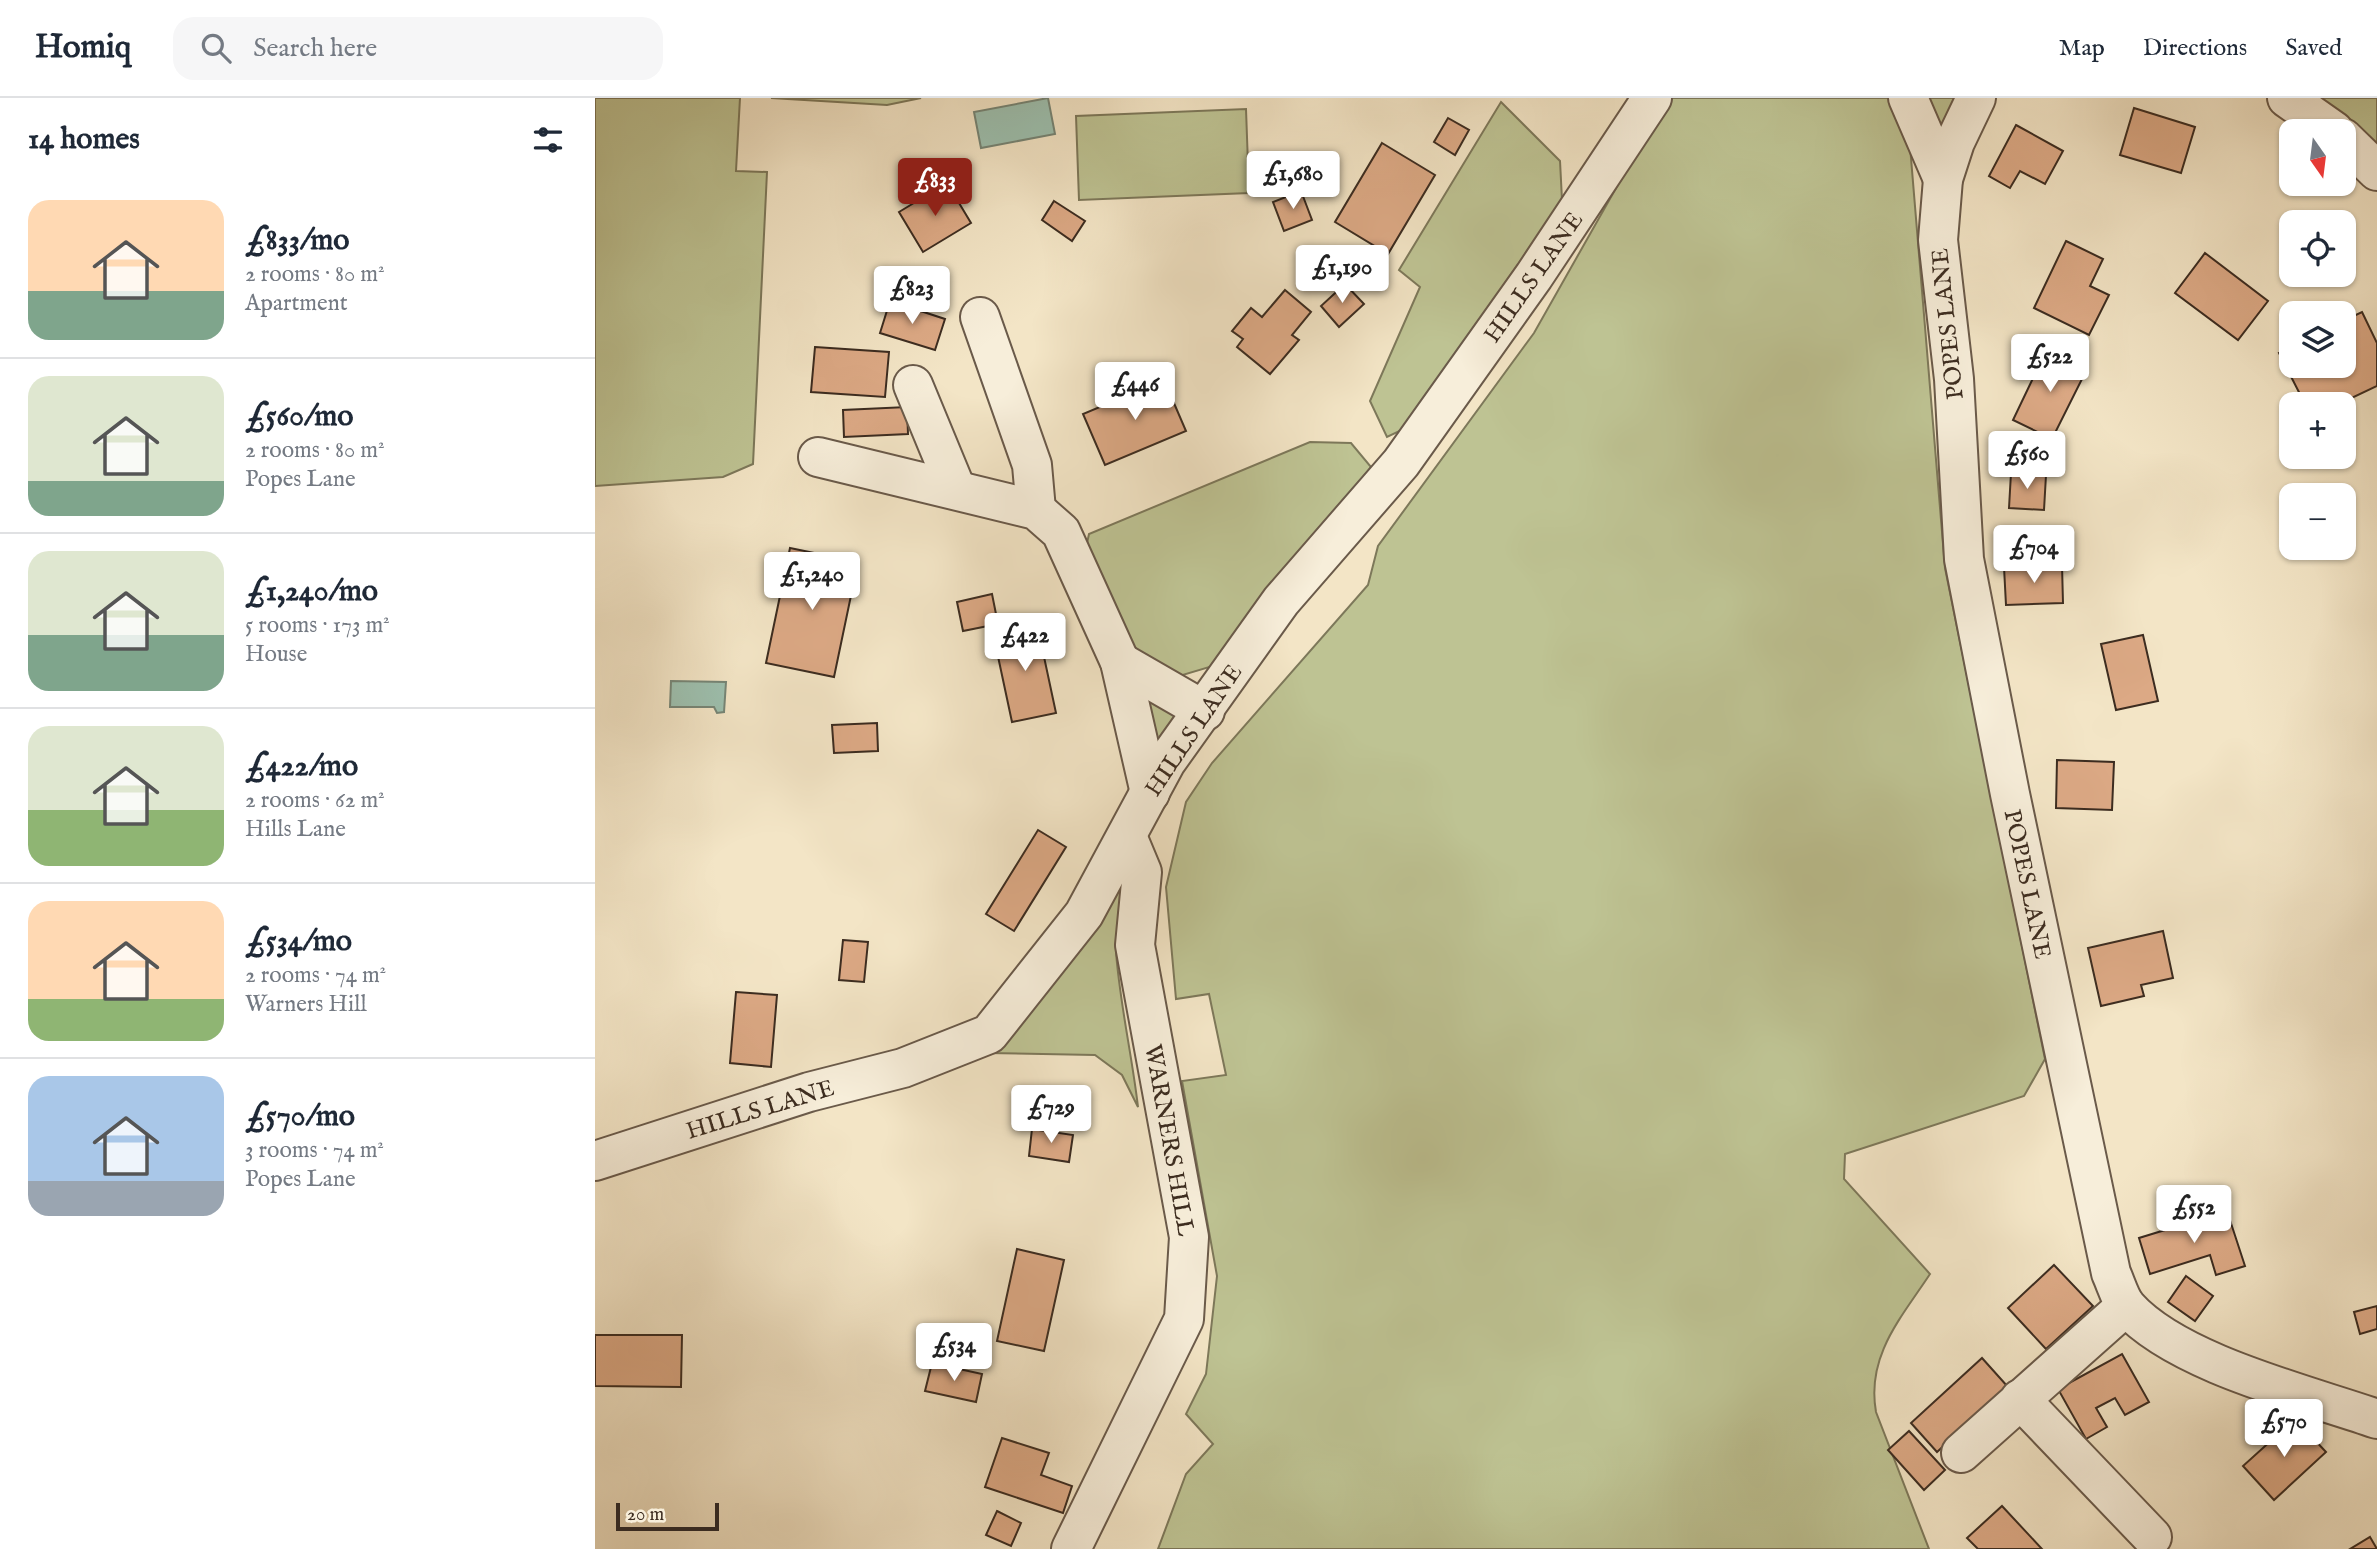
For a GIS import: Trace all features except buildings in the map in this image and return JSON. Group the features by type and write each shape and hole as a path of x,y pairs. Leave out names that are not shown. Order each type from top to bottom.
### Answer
{"street":[{"name":"HILLS LANE","path":"595,1161 809,1093 902,1068 989,1034 1084,914 1166,762 1281,601 1401,463 1542,265 1652,98"},
{"name":"POPES LANE","path":"1908,98 1943,179"},
{"name":"POPES LANE","path":"1976,98 1955,142 1943,179 1938,240 1954,379 1964,559 2111,1273 2126,1306 2157,1333 2207,1360 2377,1419"},
{"path":"2287,98 2318,119"},
{"path":"2356,151 2377,171"},
{"path":"980,317 1032,465 1036,510"},
{"path":"913,385 955,489"},
{"path":"818,457 1036,510 1061,531 1119,662 1150,793"},
{"path":"1119,662 1205,711"},
{"name":"WARNERS HILL","path":"1071,1549 1184,1319 1189,1237 1135,945 1142,872 1127,836"},
{"path":"1961,1453 2126,1306"},
{"path":"2020,1399 2151,1537"}],"shaded area":[{"path":"595,98 740,98 736,171 767,172 753,464 723,477 595,486"},
{"path":"771,98 921,98 887,105"},
{"path":"1048,98 1055,134 981,148 974,112"},
{"path":"1667,98 1890,98 1910,146 1945,568 2045,1059 2024,1096 1845,1154 1844,1179 1930,1274 1888,1338 1876,1373 1874,1392 1876,1412 1929,1549 1158,1549 1186,1474 1213,1444 1186,1414 1206,1374 1217,1276 1182,1081 1226,1075 1209,994 1176,999 1166,887 1186,802 1212,763 1368,585 1378,546 1534,333"},
{"path":"1926,98 1960,98 1939,136"},
{"path":"2304,98 2377,98 2377,159 2356,141 2356,119 2329,119"},
{"path":"1501,102 1560,161 1562,200 1406,428 1387,437 1370,401 1420,287 1399,270"},
{"path":"1246,109 1249,193 1079,200 1076,116"},
{"path":"1310,442 1351,443 1371,467 1213,666 1176,677 1132,652 1084,557 1089,534"},
{"path":"671,681 726,682 724,712 717,713 714,707 670,707"},
{"path":"1138,690 1185,707 1158,747"},
{"path":"1119,883 1121,900 1116,952 1138,1107 1122,1075 1095,1055 988,1053"}]}
